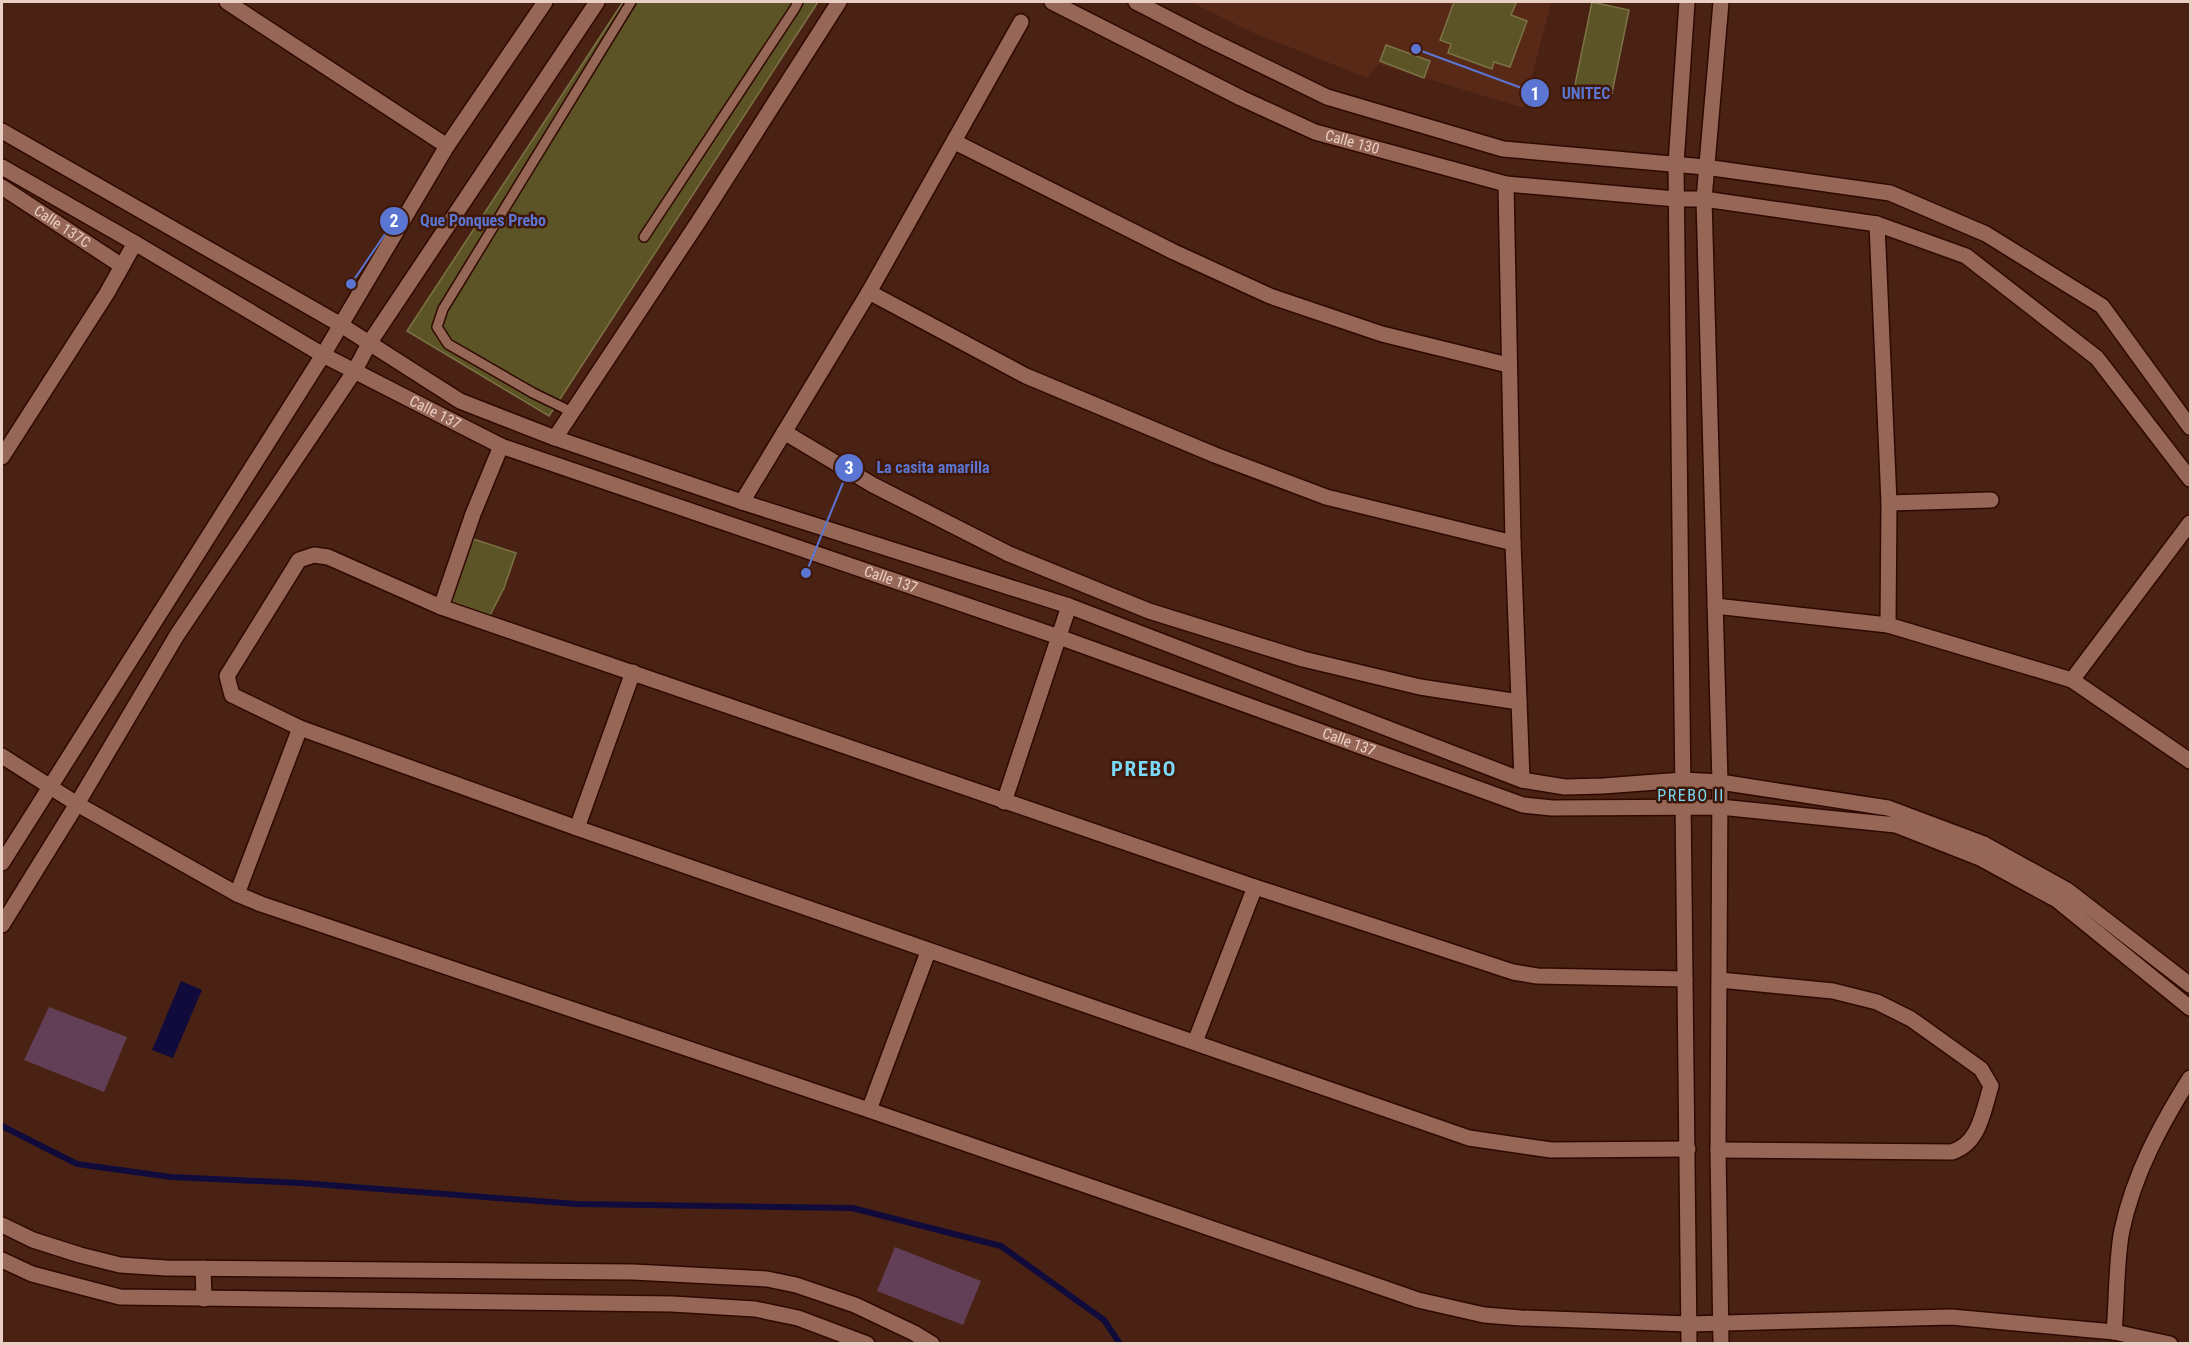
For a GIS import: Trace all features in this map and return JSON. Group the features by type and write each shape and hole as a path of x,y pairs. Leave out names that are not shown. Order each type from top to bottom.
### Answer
{"street":[{"path":"227,2 447,146"},
{"path":"2,863 323,355 447,146 545,2"},
{"path":"2,926 177,635 354,372 370,342 597,2"},
{"path":"555,438 699,221 839,2"},
{"name":"Calle 130","path":"1052,2 1241,98 1315,132 1506,184 1676,199 1704,199 1877,224 1966,256 2097,358 2190,479"},
{"path":"1136,2 1327,97 1503,149 1706,167 1890,193 1986,234 2102,306 2190,427"},
{"path":"1687,2 1676,164 1676,199 1689,1344"},
{"path":"1720,2 1704,199 1720,782 1721,1344"},
{"path":"742,502 869,292 1021,22"},
{"path":"2,131 370,342 460,401 555,438 742,502 1069,606 1522,780 1564,787 1683,780 1720,782 1888,808 1984,844 2067,891 2190,985"},
{"path":"955,142 1174,252 1270,296 1382,334 1508,365"},
{"name":"Calle 137","path":"2,167 323,355 501,446 1059,637 1523,805 1552,808 1720,807 1896,825 1980,858 2057,900 2190,1008"},
{"path":"1506,184 1508,365 1522,780"},
{"name":"Calle 137C","path":"2,187 122,266"},
{"path":"1877,224 1889,502 1888,625"},
{"path":"2,454 135,243"},
{"path":"869,292 1026,375 1215,455 1326,496 1513,543"},
{"path":"784,432 873,485 1009,554 1149,610 1304,659 1420,687 1519,702"},
{"path":"441,607 472,514 501,446"},
{"path":"1889,502 1991,500"},
{"path":"2072,680 2190,524"},
{"path":"1685,979 1537,976 1513,972 1255,887 441,607 328,558 314,555 299,560 227,676 232,695 300,728 577,828 1469,1138 1551,1150 1688,1149"},
{"path":"1004,801 1069,606"},
{"path":"1715,606 1888,625 2072,680 2190,761"},
{"path":"577,828 633,672"},
{"path":"237,894 300,728"},
{"path":"2,756 77,804 237,894 261,904 869,1110 1418,1300 1484,1315 1689,1324 1951,1317 2114,1332 2170,1344"},
{"path":"1195,1042 1255,887"},
{"path":"869,1110 928,951"},
{"path":"1719,1150 1952,1152 1963,1149 1971,1141 1981,1120 1990,1086 1981,1069 1911,1019 1877,1002 1833,991 1720,980"},
{"path":"2114,1332 2121,1232 2131,1197 2146,1156 2190,1078"},
{"path":"2,1225 33,1240 120,1265 203,1268 633,1272 766,1279 796,1285 855,1305 932,1344"},
{"path":"2,1260 32,1274 120,1297 650,1304 755,1309 798,1318 867,1344"},
{"path":"203,1268 204,1299"}],"lane":[{"path":"572,412 448,344 438,327 444,309 631,2"},
{"path":"644,237 798,2"}],"shaded area":[{"path":"1194,2 1551,2 1524,108 1379,64 1367,78 1254,33"},
{"path":"181,981 202,990 173,1058 152,1050"},
{"path":"49,1007 127,1037 104,1092 24,1060"},
{"path":"895,1247 981,1281 963,1325 877,1291"}],"building":[{"path":"623,2 818,2 549,416 407,331"},
{"path":"1454,2 1516,3 1511,15 1527,21 1510,67 1494,62 1492,69 1448,53 1451,44 1440,40"},
{"path":"1592,2 1629,10 1612,93 1575,85"},
{"path":"1386,45 1430,61 1424,78 1380,61"},
{"path":"470,538 516,553 504,588 490,615 447,600"}],"waterway":[{"path":"2,1126 77,1164 171,1177 301,1183 577,1204 852,1208 1001,1246 1104,1320 1120,1344"}],"place":[{"name":"UNITEC","path":"1416,49"},
{"name":"Que Ponques Prebo","path":"351,284"},
{"name":"La casita amarilla","path":"806,573"}],"district":[{"name":"PREBO","path":"1144,769"},
{"name":"PREBO II","path":"1691,795"}]}
